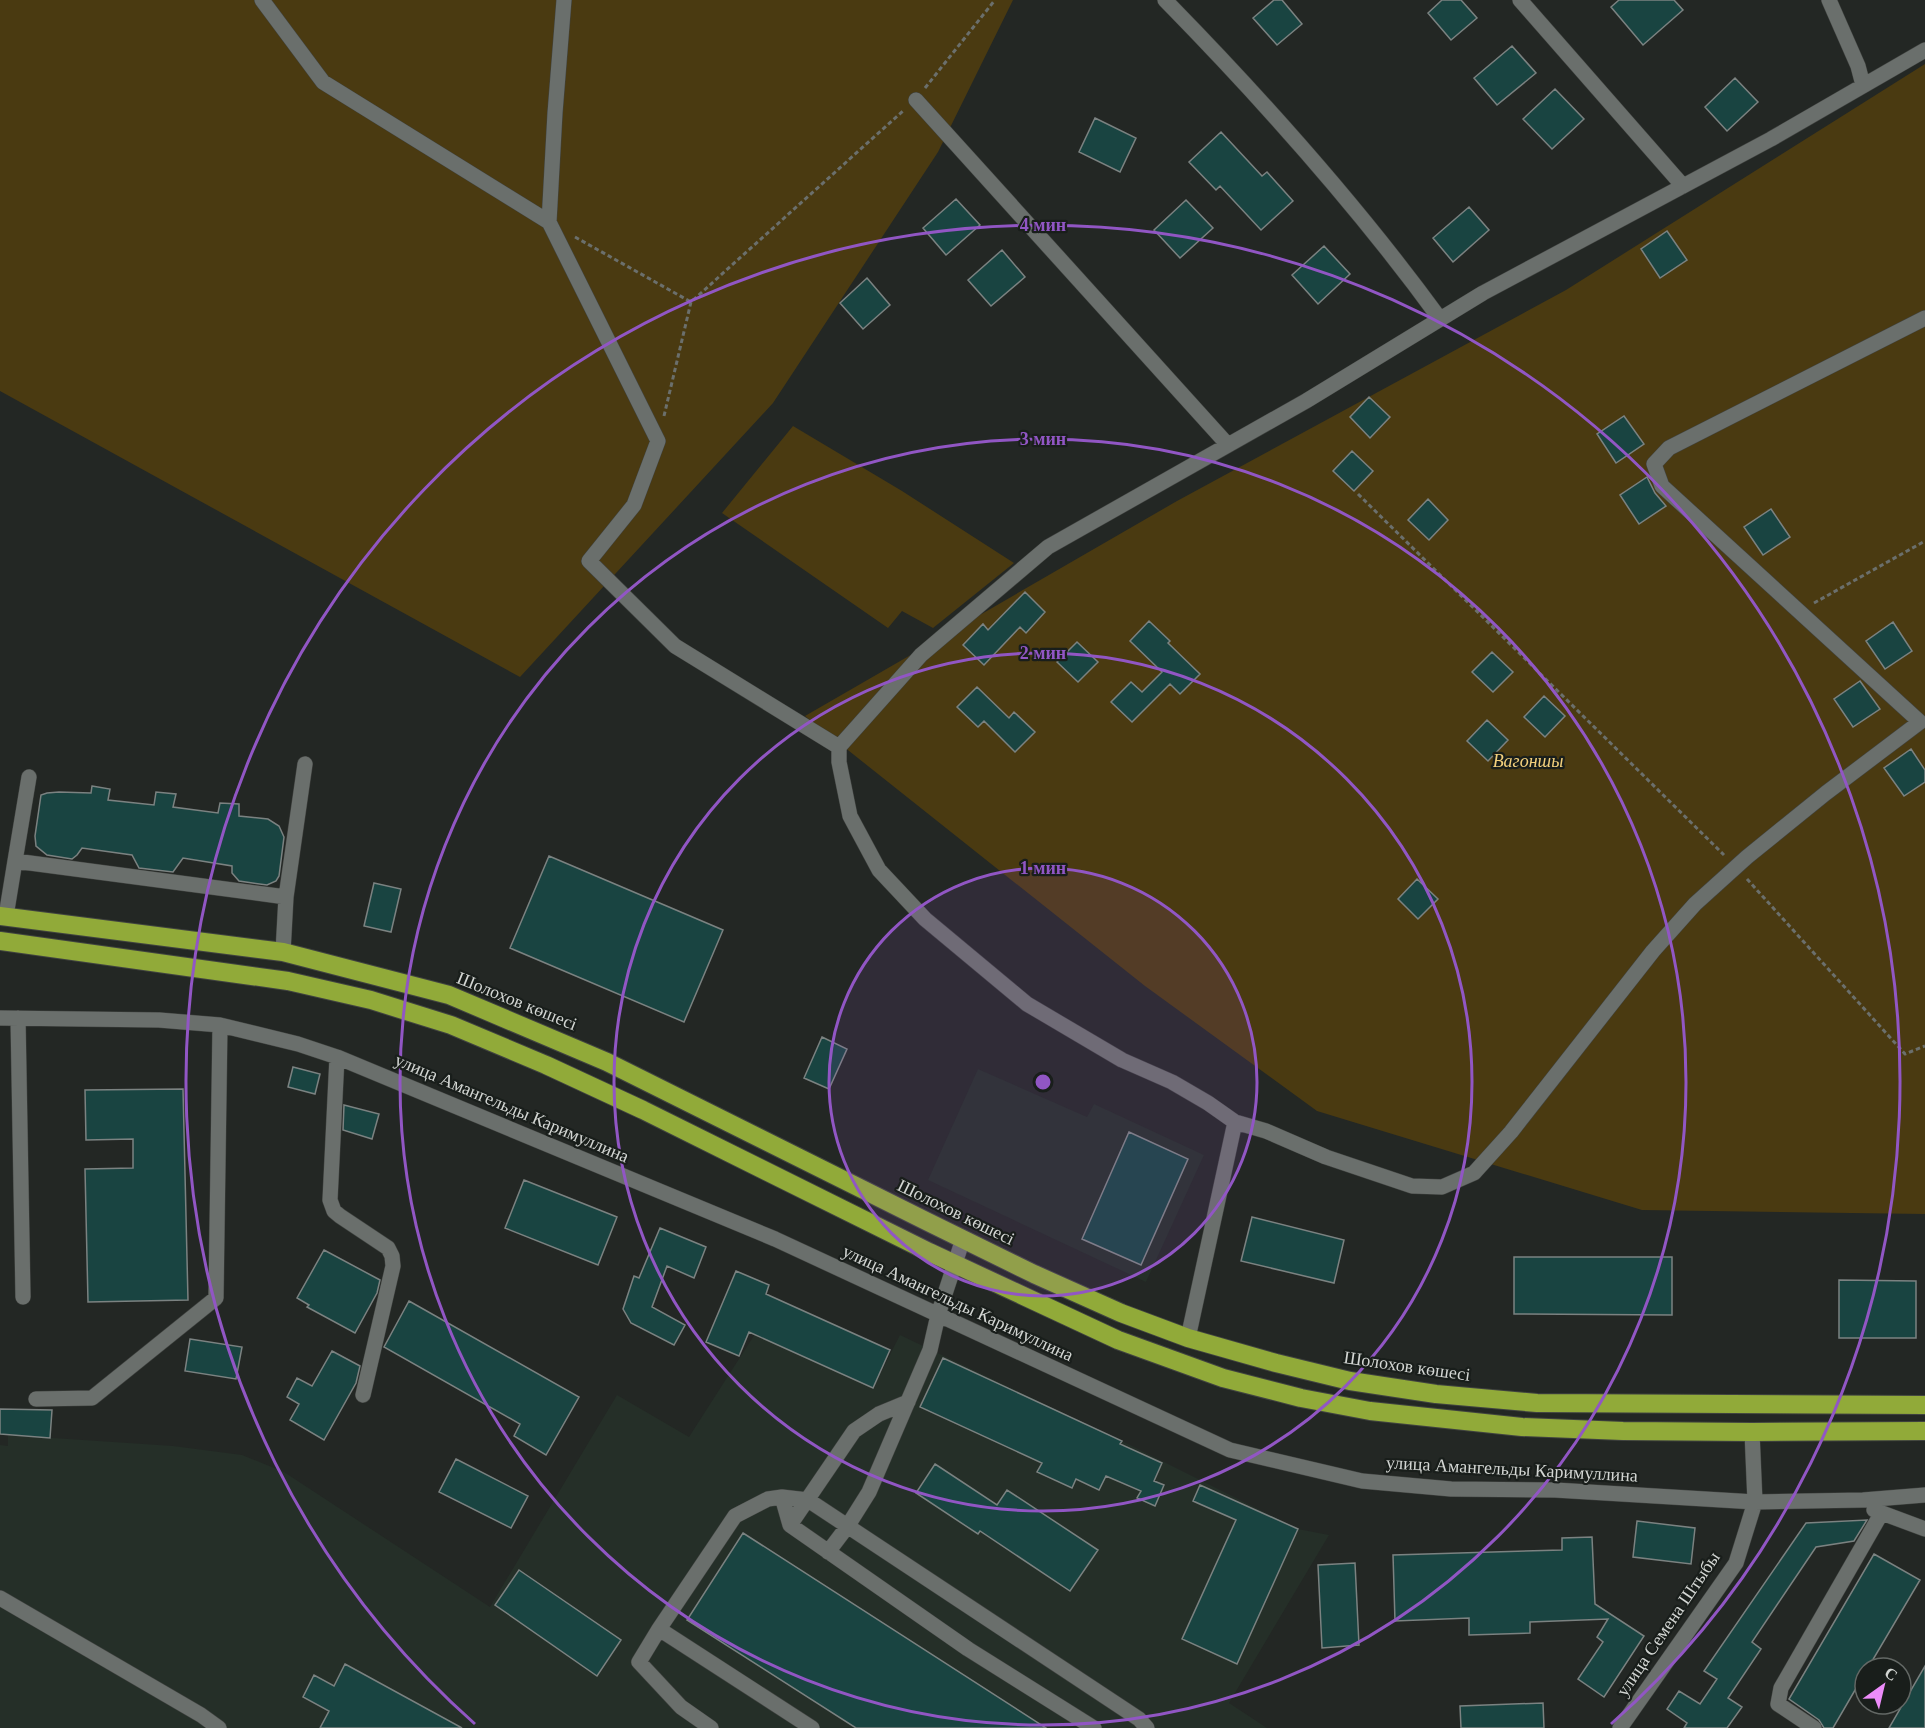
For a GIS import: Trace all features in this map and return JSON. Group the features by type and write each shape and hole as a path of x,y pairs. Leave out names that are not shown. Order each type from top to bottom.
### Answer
{"highway":[{"name":"Шолохов көшесі","path":"3,916 81,928 283,952 449,995 607,1062 963,1239 1121,1313 1188,1338 1275,1364 1350,1381 1436,1394 1537,1403 1925,1405"},
{"path":"0,941 288,981 371,1000 451,1025 546,1065 643,1110 956,1264 1118,1340 1223,1378 1300,1398 1370,1411 1522,1427 1623,1431 1925,1431"},
{"path":"1752,1432 1754,1405"}],"street":[{"path":"262,0 323,82 549,222"},
{"path":"564,0 549,222 658,441 634,505 589,561 675,646 839,747"},
{"path":"1165,0 1272,114 1346,198 1440,319"},
{"path":"1520,0 1683,186"},
{"path":"1829,0 1858,66 1863,85"},
{"path":"1925,50 1772,139 1483,293 1306,401 1048,547 921,655 839,747 839,762 850,816 879,870 925,919 1027,1004 1122,1060 1172,1082 1235,1122 1266,1131 1326,1157 1412,1186 1442,1187 1474,1173 1511,1132 1653,951 1695,904 1826,793 1920,722 1662,486 1654,465 1669,448 1925,318"},
{"path":"916,100 1228,445"},
{"path":"283,952 286,897 305,764"},
{"path":"3,916 29,777"},
{"path":"15,861 286,897"},
{"name":"улица Амангельды Каримуллина","path":"0,1018 159,1020 220,1025 298,1044 337,1057 775,1239 1230,1450 1362,1481 1451,1489 1555,1490 1755,1502 1863,1500 1925,1495"},
{"path":"18,1018 23,1297"},
{"path":"36,1399 92,1398 216,1298 220,1025"},
{"path":"337,1057 330,1200 334,1211 340,1216 388,1248 393,1266 363,1395"},
{"path":"1188,1338 1235,1122"},
{"path":"828,1552 869,1492 908,1402 930,1350 938,1315 963,1239"},
{"path":"790,1525 854,1431 879,1414 908,1402"},
{"name":"улица Семена Штыбы","path":"1620,1728 1736,1563 1755,1502 1752,1432"},
{"path":"782,1497 790,1525 968,1649 1094,1728"},
{"path":"711,1728 681,1707 639,1662 735,1516 768,1498 782,1497 808,1500 1139,1719 1147,1728"},
{"path":"1863,1500 1881,1514 1925,1529"},
{"path":"1814,1728 1779,1704 1781,1688 1881,1514"},
{"path":"0,1598 201,1715 219,1728"},
{"path":"659,1629 812,1728"}],"path":[{"path":"658,441 691,302 916,100 995,0"},
{"path":"549,222 691,302"},
{"path":"1358,494 1736,867 1905,1054 1925,1046"},
{"path":"1799,612 1925,541"}],"shaded area":[{"path":"978,1069 1087,1117 1094,1104 1204,1155 1146,1282 928,1180"},
{"path":"755,1334 873,1388 900,1335 1122,1441 1298,1529 1329,1535 1229,1703 1267,1728 0,1728 0,1445 8,1446 8,1435 173,1446 242,1455 284,1472 490,1607 617,1395 689,1437"}],"green space":[{"path":"0,0 1013,0 938,152 773,403 520,677 0,391"},
{"name":"Вагоншы","path":"1925,64 1925,1214 1642,1210 1317,1111 1145,986 805,716 1177,501 1566,290"},
{"path":"793,426 902,491 1014,563 933,628 902,611 888,628 722,513"}],"building":[{"path":"1274,0 1282,0 1302,24 1277,45 1253,18"},
{"path":"1442,0 1461,0 1477,18 1451,40 1428,13"},
{"path":"1619,0 1674,0 1683,10 1643,45 1611,7"},
{"path":"1512,46 1536,73 1497,105 1474,78"},
{"path":"1735,78 1758,102 1727,131 1705,107"},
{"path":"1555,89 1584,119 1552,149 1523,119"},
{"path":"1095,118 1136,138 1120,172 1079,152"},
{"path":"1221,132 1262,176 1267,172 1293,201 1261,230 1220,186 1216,190 1189,162"},
{"path":"956,199 980,225 946,255 923,228"},
{"path":"1186,200 1213,228 1180,258 1154,230"},
{"path":"1469,207 1489,230 1453,262 1433,238"},
{"path":"1667,231 1687,260 1660,278 1641,249"},
{"path":"1324,246 1350,274 1318,304 1292,275"},
{"path":"1002,250 1025,277 991,306 968,280"},
{"path":"867,278 890,305 863,329 840,303"},
{"path":"1369,397 1390,417 1370,438 1350,417"},
{"path":"1624,416 1644,444 1616,463 1597,434"},
{"path":"1352,451 1373,471 1354,491 1333,471"},
{"path":"1647,477 1655,493 1666,506 1639,524 1620,495"},
{"path":"1428,499 1448,520 1429,540 1408,520"},
{"path":"1771,509 1790,537 1763,555 1744,527"},
{"path":"1025,592 1045,612 1026,633 1020,627 984,665 963,645 983,624 988,630"},
{"path":"1149,621 1200,674 1180,694 1170,684 1132,722 1111,702 1131,682 1142,692 1162,672 1130,641"},
{"path":"1893,622 1912,651 1885,669 1866,641"},
{"path":"1077,642 1098,662 1078,682 1057,662"},
{"path":"1492,652 1513,672 1493,692 1472,672"},
{"path":"1860,681 1880,709 1853,727 1834,699"},
{"path":"977,687 1009,718 1014,712 1035,732 1015,752 984,721 978,727 957,707"},
{"path":"1544,696 1565,716 1545,737 1524,717"},
{"path":"1487,720 1508,740 1488,761 1467,741"},
{"path":"1911,749 1925,770 1925,782 1904,796 1884,768"},
{"path":"92,786 110,789 108,800 154,805 156,792 176,794 173,807 218,813 220,803 239,804 239,816 268,819 279,826 284,837 279,876 276,881 267,885 239,881 232,873 232,866 183,858 173,872 139,868 132,855 82,848 72,859 47,855 36,846 35,836 41,795 59,792 91,793"},
{"path":"549,856 723,930 684,1022 510,948"},
{"path":"1417,879 1438,899 1418,919 1398,899"},
{"path":"374,883 401,889 391,932 364,926"},
{"path":"822,1037 847,1049 829,1089 804,1078"},
{"path":"293,1067 320,1074 315,1094 288,1087"},
{"path":"183,1089 188,1300 88,1302 85,1169 133,1168 133,1139 86,1140 85,1090"},
{"path":"344,1105 379,1114 372,1139 343,1130"},
{"path":"1129,1132 1188,1159 1141,1265 1082,1239"},
{"path":"524,1180 617,1217 598,1265 505,1228"},
{"path":"1252,1217 1344,1240 1334,1283 1241,1261"},
{"path":"660,1228 706,1247 694,1278 667,1266 652,1307 685,1325 674,1345 631,1323 623,1309 634,1276 639,1278"},
{"path":"324,1250 380,1280 377,1293 355,1333 307,1307 309,1305 297,1298"},
{"path":"1514,1257 1672,1257 1672,1315 1514,1314"},
{"path":"736,1271 769,1285 766,1294 890,1350 873,1388 749,1332 739,1356 706,1342"},
{"path":"1839,1280 1916,1281 1916,1338 1839,1338"},
{"path":"409,1301 579,1397 546,1455 514,1436 520,1424 384,1347"},
{"path":"190,1339 242,1347 236,1379 185,1371"},
{"path":"332,1351 360,1366 356,1383 324,1440 290,1420 299,1404 287,1397 297,1378 312,1386"},
{"path":"943,1358 1122,1441 1120,1444 1162,1463 1154,1481 1164,1485 1155,1506 1137,1498 1141,1491 1106,1476 1099,1490 1076,1479 1072,1488 1037,1472 1042,1463 920,1407"},
{"path":"0,1409 52,1410 50,1438 0,1434"},
{"path":"456,1459 528,1496 511,1528 439,1492"},
{"path":"935,1464 997,1505 1007,1490 1098,1550 1070,1591 980,1531 978,1534 916,1493"},
{"path":"1200,1485 1298,1529 1237,1664 1182,1639 1236,1520 1193,1501"},
{"path":"1867,1520 1854,1541 1816,1547 1752,1642 1761,1649 1728,1698 1742,1707 1727,1728 1684,1728 1687,1723 1667,1709 1679,1691 1700,1704 1717,1679 1704,1671 1806,1523"},
{"path":"1637,1521 1695,1528 1691,1564 1633,1557"},
{"path":"743,1533 1046,1728 856,1728 687,1620"},
{"path":"1592,1537 1595,1604 1644,1636 1604,1697 1578,1679 1603,1642 1597,1637 1608,1619 1530,1622 1530,1633 1469,1635 1469,1618 1395,1621 1393,1555 1562,1550 1562,1538"},
{"path":"1874,1554 1920,1580 1875,1656 1853,1656 1853,1694 1833,1728 1824,1728 1819,1720 1789,1699"},
{"path":"1355,1563 1359,1645 1322,1648 1318,1565"},
{"path":"519,1570 621,1640 597,1676 495,1605"},
{"path":"345,1664 462,1728 320,1728 329,1711 303,1697 314,1675 334,1686"},
{"path":"1925,1666 1925,1728 1889,1728 1896,1716 1913,1716 1913,1687"},
{"path":"1543,1703 1544,1728 1461,1728 1460,1706"}]}
